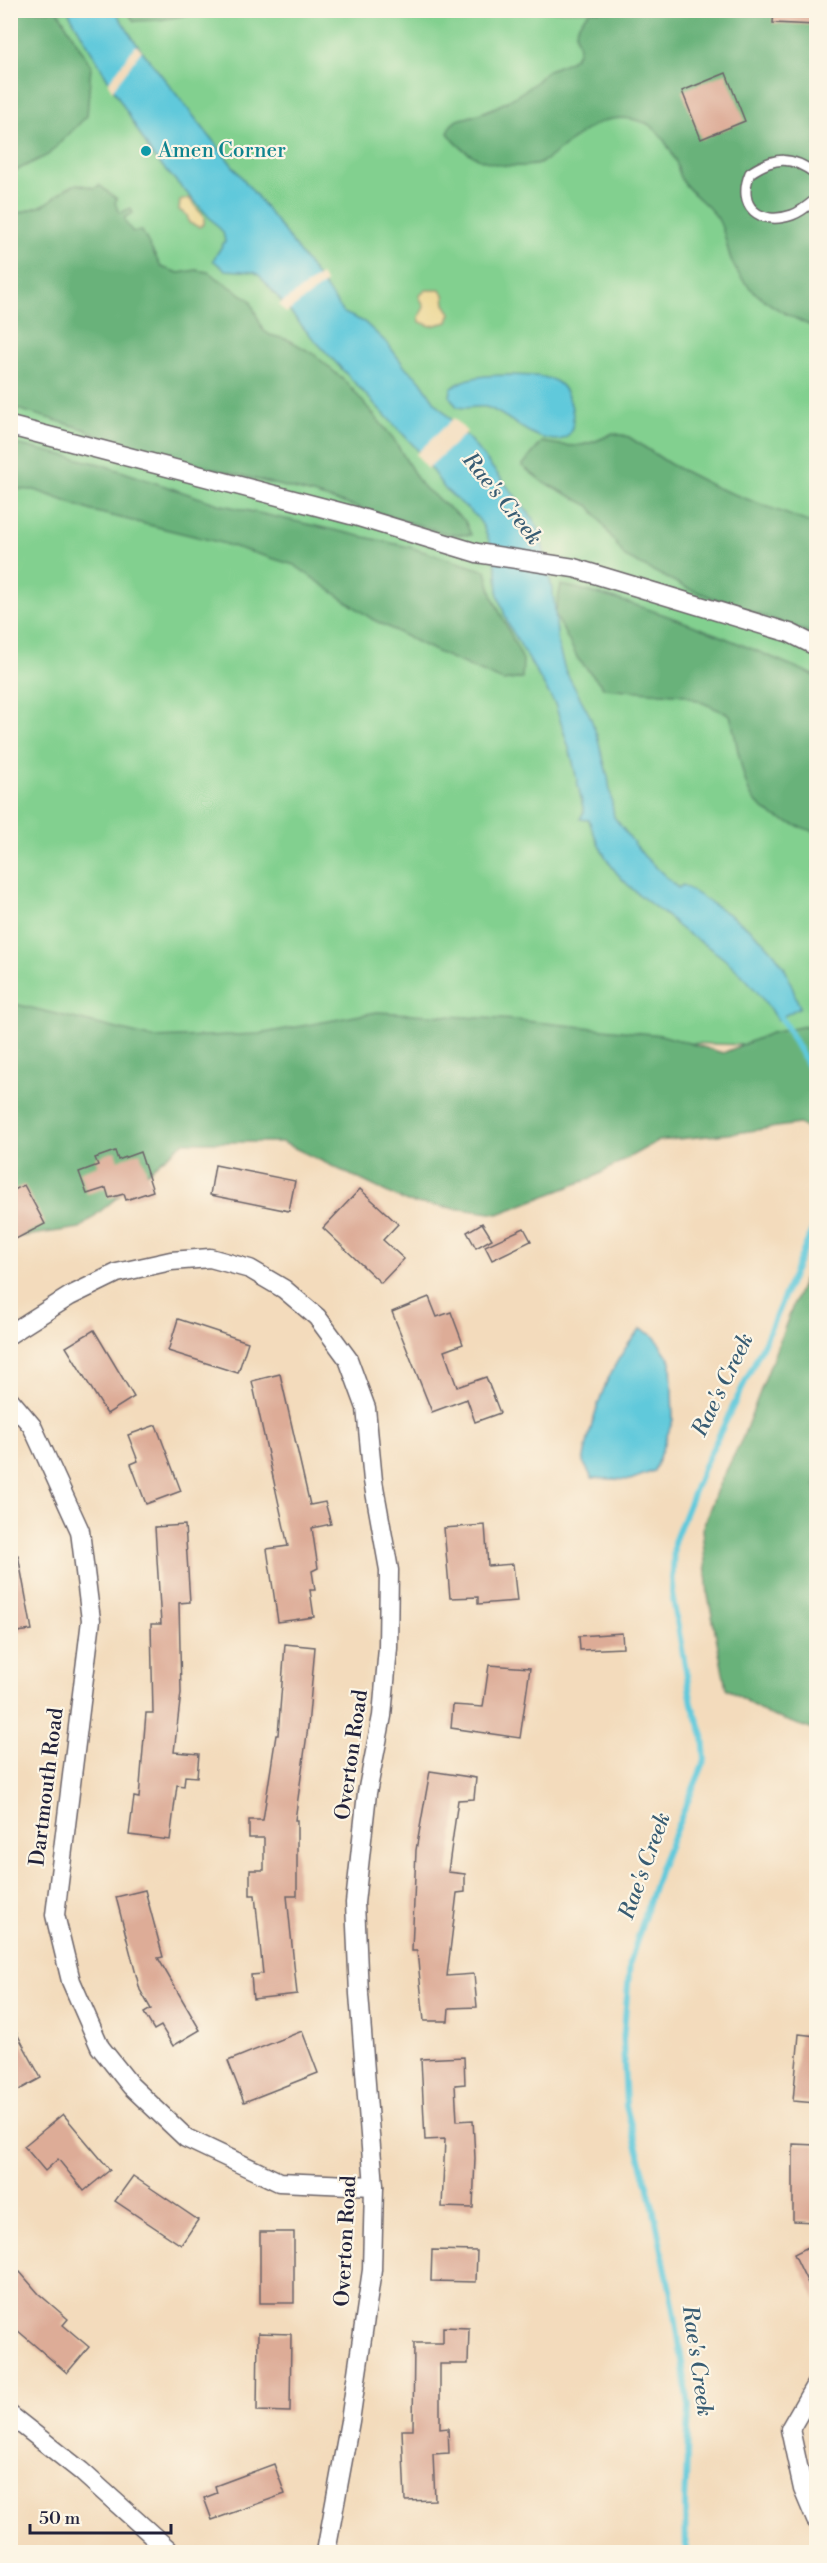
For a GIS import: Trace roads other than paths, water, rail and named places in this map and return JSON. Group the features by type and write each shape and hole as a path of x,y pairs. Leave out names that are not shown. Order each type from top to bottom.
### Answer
{"street":[{"path":"10,426 355,516 477,553 574,568 790,633 816,646"},
{"name":"Overton Road","path":"10,1334 70,1296 117,1273 171,1261 210,1258 250,1269 284,1289 317,1317 348,1359 366,1408 373,1481 389,1570 388,1648 382,1716 368,1792 355,1903 359,1994 374,2186 372,2270 350,2421 326,2553"},
{"name":"Dartmouth Road","path":"10,1400 32,1426 80,1531 91,1620 55,1915 71,1981 99,2047 132,2086 186,2138 279,2182 374,2186"},
{"path":"816,2384 790,2429 803,2488 816,2520"},
{"path":"10,2415 81,2471 171,2553"}],"lane":[{"path":"816,174 799,162 788,160 770,162 750,173 744,197 750,208 759,214 777,218 792,215 816,199"}],"water":[{"path":"68,11 115,11 136,43 277,222 344,313 364,322 388,344 531,516 539,530 548,569 554,600 558,645 565,670 590,716 597,736 608,777 614,817 644,856 678,888 683,885 737,920 761,939 785,969 800,1007 777,1020 757,991 741,974 644,899 612,867 589,820 580,819 584,812 572,758 555,704 508,624 498,595 497,571 491,545 483,526 477,517 445,489 416,448 308,333 259,275 254,272 225,270 213,260 225,241 223,232 152,155"},
{"path":"512,375 546,378 563,387 568,395 573,415 570,433 564,438 546,439 529,432 489,408 457,407 450,397 451,389 472,378"},
{"path":"641,1329 654,1336 671,1361 673,1420 654,1471 630,1480 592,1478 583,1462 597,1408 610,1374 629,1343"}],"waterway":[{"name":"Rae's Creek","path":"778,1012 816,1080"},
{"name":"Rae's Creek","path":"686,2552 685,2504 689,2406 674,2309 653,2207 626,2106 623,2041 630,1962 660,1868 705,1760 703,1735 692,1704 672,1594 674,1542 704,1466 766,1339 816,1221"}],"place":[{"name":"Amen Corner","path":"146,151"}]}
